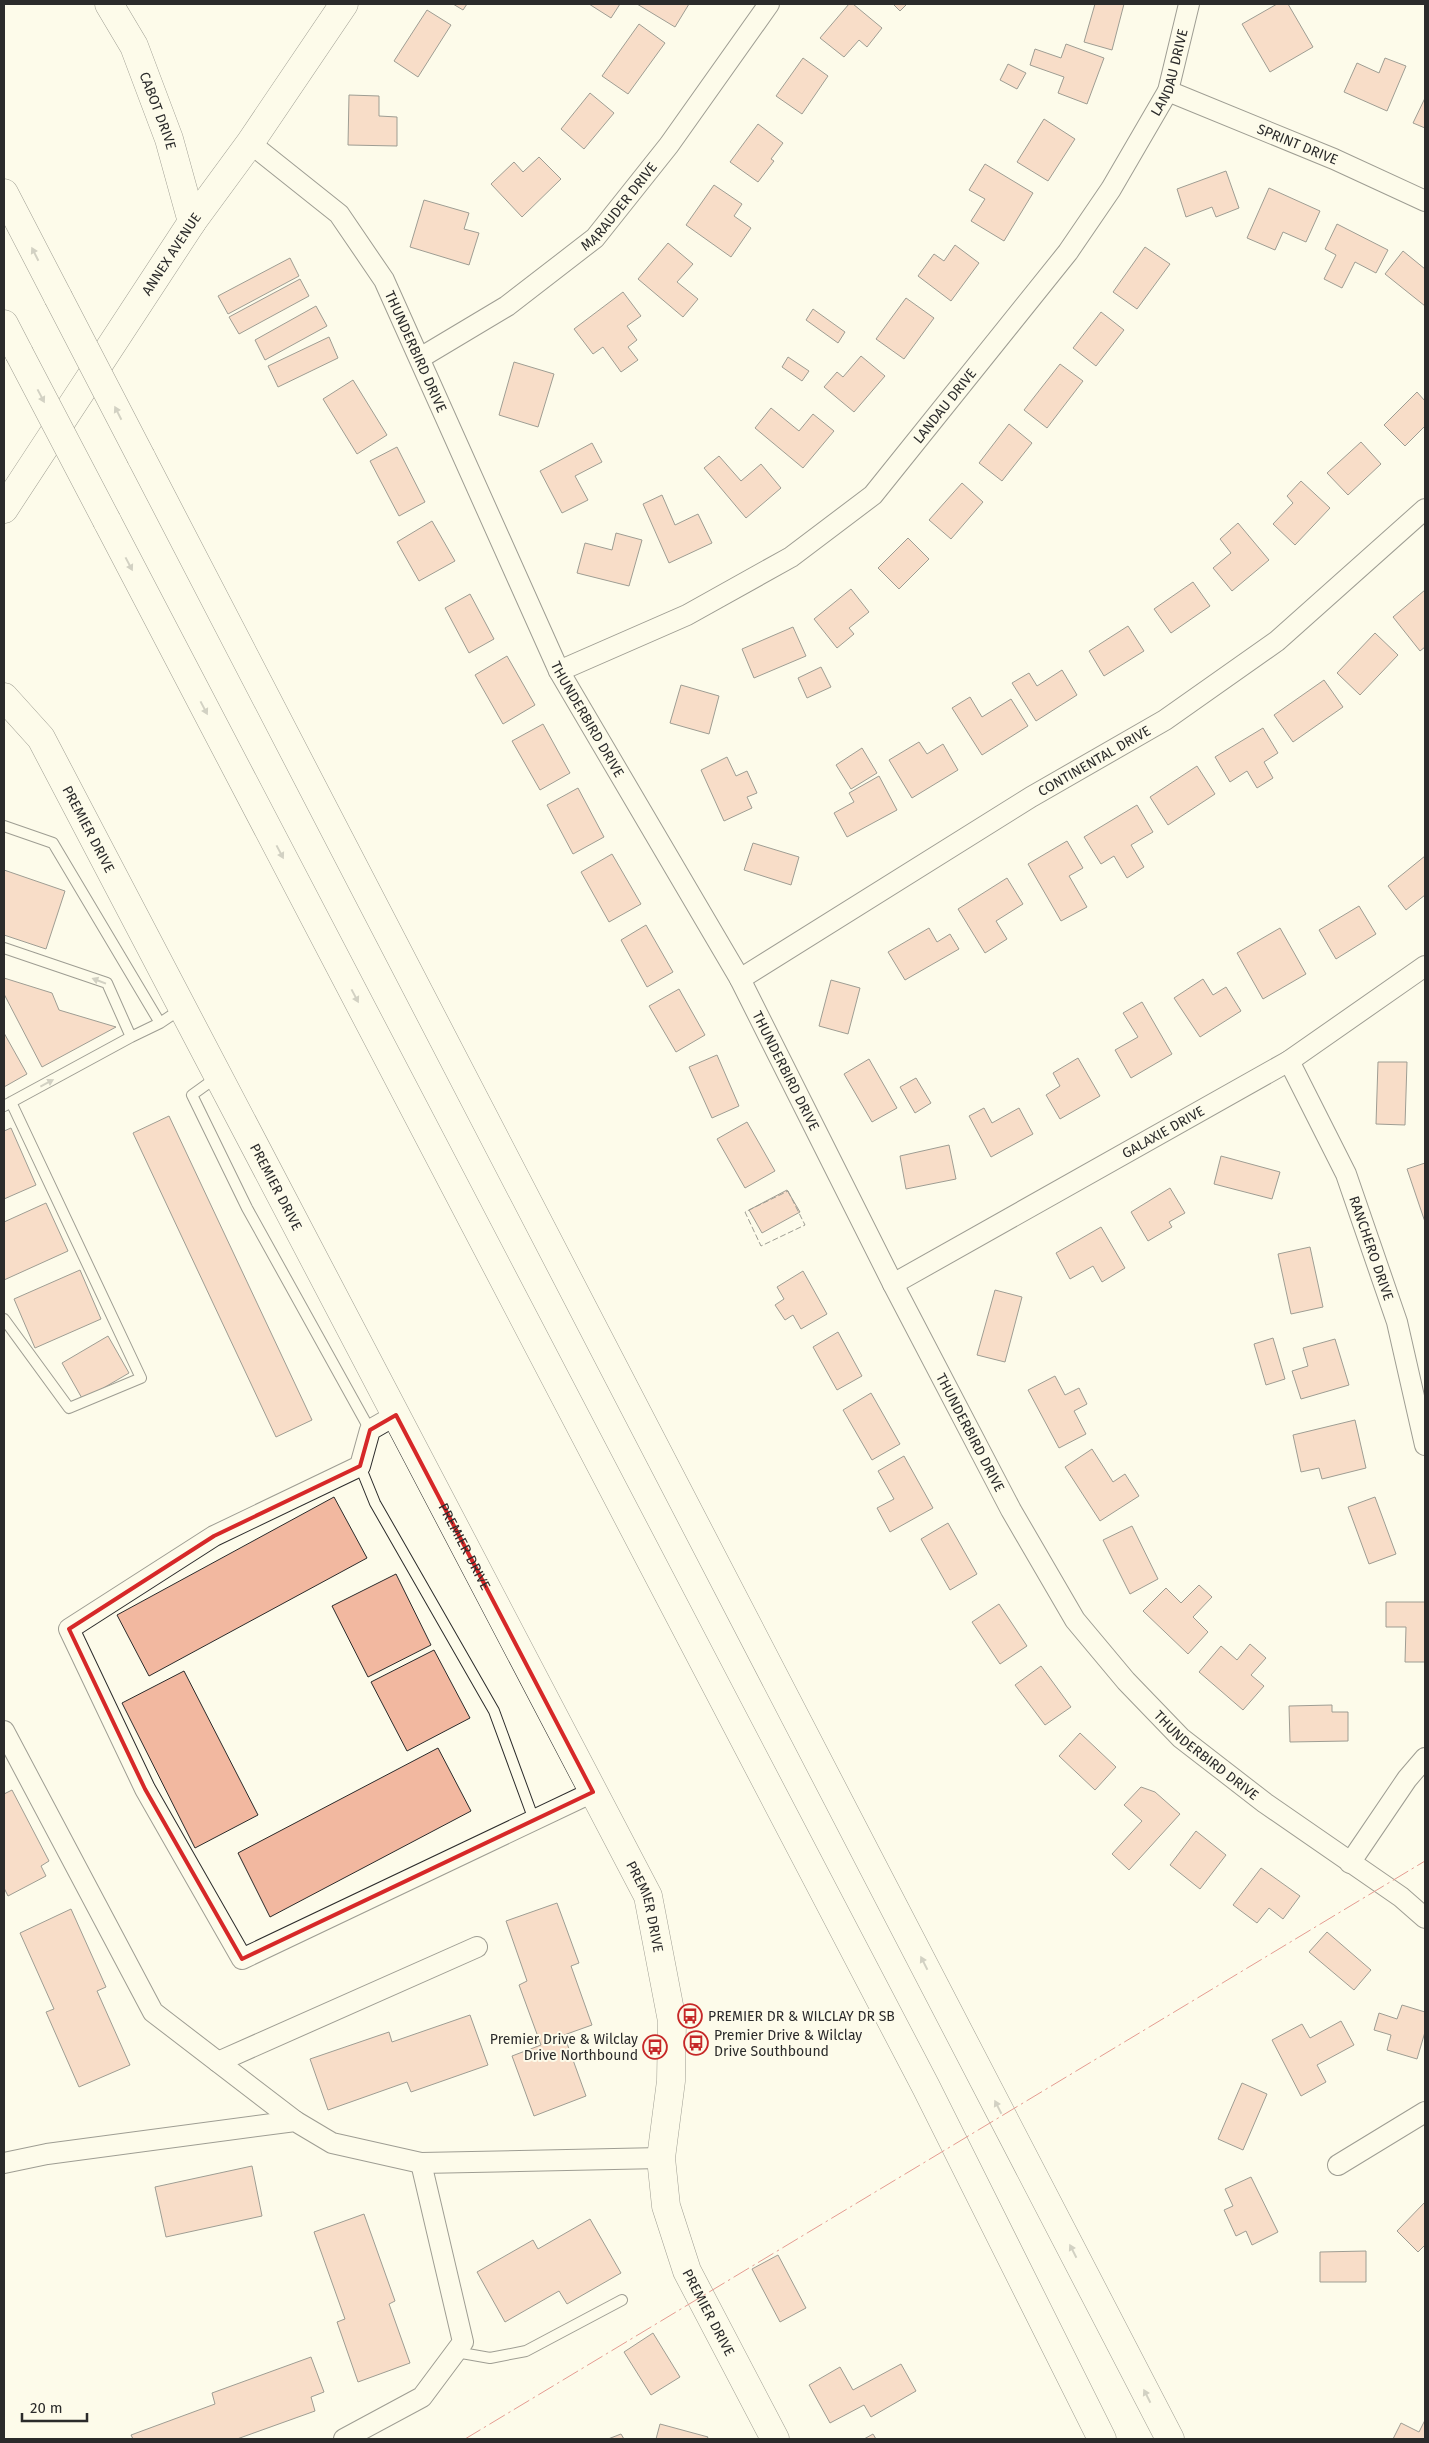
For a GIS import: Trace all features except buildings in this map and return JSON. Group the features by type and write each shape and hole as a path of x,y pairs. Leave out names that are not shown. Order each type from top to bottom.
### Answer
{"main road":[{"name":"CABOT DRIVE","path":"109,4 134,46 169,139 192,222"},
{"name":"ANNEX AVENUE","path":"4,509 192,222 250,143 344,4"},
{"path":"4,193 1170,2439"},
{"path":"4,324 926,2087 1102,2439"},
{"name":"PREMIER DRIVE","path":"4,697 40,738 648,1896 672,2020 670,2081 661,2158 666,2206 687,2271 775,2439"}],"street":[{"name":"MARAUDER DRIVE","path":"420,358 507,306 595,238 669,145 769,4"},
{"name":"LANDAU DRIVE","path":"559,671 687,615 791,557 873,495 1068,252 1111,189 1168,91 1189,4"},
{"name":"SPRINT DRIVE","path":"1168,91 1334,159 1425,201"},
{"name":"THUNDERBIRD DRIVE","path":"250,143 339,214 384,280 559,671 740,979 893,1284 1011,1510 1075,1620 1126,1681 1181,1738 1265,1803 1401,1897 1425,1918"},
{"name":"CONTINENTAL DRIVE","path":"740,979 1031,797 1165,720 1277,641 1425,509"},
{"name":"GALAXIE DRIVE","path":"893,1284 1289,1061 1425,966"},
{"name":"RANCHERO DRIVE","path":"1289,1061 1346,1174 1396,1322 1425,1446"},
{"path":"396,1415 370,1430 360,1466 214,1536 69,1629 145,1789 242,1959 593,1792"},
{"path":"4,1731 153,2012 295,2121 332,2143 421,2163 661,2158"},
{"path":"1350,1863 1407,1779 1425,1758"},
{"path":"218,2062 477,1947"},
{"path":"1338,2165 1425,2112"},
{"path":"4,2163 47,2154 295,2121"},
{"path":"344,2439 422,2397 463,2342 421,2163"}],"lane":[{"path":"4,826 53,844 160,1023"},
{"path":"4,948 107,983 131,1038"},
{"path":"4,1319 69,1408 141,1378 8,1104 160,1023 182,1008"},
{"path":"218,1076 192,1095 248,1208 370,1430"},
{"path":"360,1466 374,1503 494,1711 534,1820"},
{"path":"456,2352 490,2358 526,2351 622,2300"}],"highlighted area":[{"path":"396,1415 593,1792 242,1959 145,1789 69,1629 214,1536 360,1466 370,1430"}],"fence":[{"path":"788,1191 805,1225 761,1246 745,1212 788,1191"}],"power":[{"path":"465,2439 1425,1861"}],"place":[{"name":"PREMIER DR & WILCLAY DR SB","path":"690,2016"},
{"name":"Premier Drive & Wilclay Drive Southbound","path":"696,2043"},
{"name":"Premier Drive & Wilclay Drive Northbound","path":"655,2047"}]}
